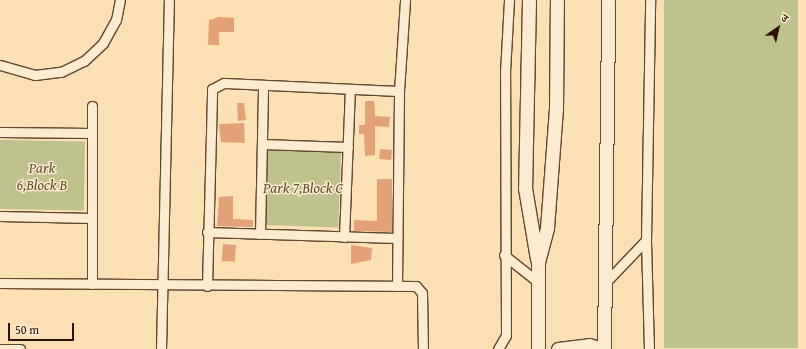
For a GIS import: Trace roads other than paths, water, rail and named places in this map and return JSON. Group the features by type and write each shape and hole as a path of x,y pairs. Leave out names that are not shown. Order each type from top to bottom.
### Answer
{"main road":[{"path":"529,0 525,188 538,262 538,349"},
{"path":"538,262 548,220 556,109 557,0"},
{"path":"558,349 589,345 603,349 608,0"}],"street":[{"path":"0,65 35,75 61,72 84,61 103,43 116,20 120,0"},
{"path":"161,349 161,285 169,0"},
{"path":"397,286 396,238 399,91 406,0"},
{"path":"498,349 506,335 504,255 509,0"},
{"path":"649,349 646,240 650,0"},
{"path":"207,286 207,232 212,89 224,83 350,90 399,91"},
{"path":"260,234 263,86"},
{"path":"344,236 350,90"},
{"path":"92,106 92,284"},
{"path":"0,132 92,133"},
{"path":"262,144 348,147"},
{"path":"0,216 92,218"},
{"path":"207,232 396,238"},
{"path":"605,283 646,240"},
{"path":"504,255 538,282"},
{"path":"0,283 207,286 397,286 420,289 423,349"},
{"path":"0,348 20,349"}],"park label":[{"name":"Park 6,Block B","path":"42,176"},
{"name":"Park 7,Block C","path":"303,188"}]}
